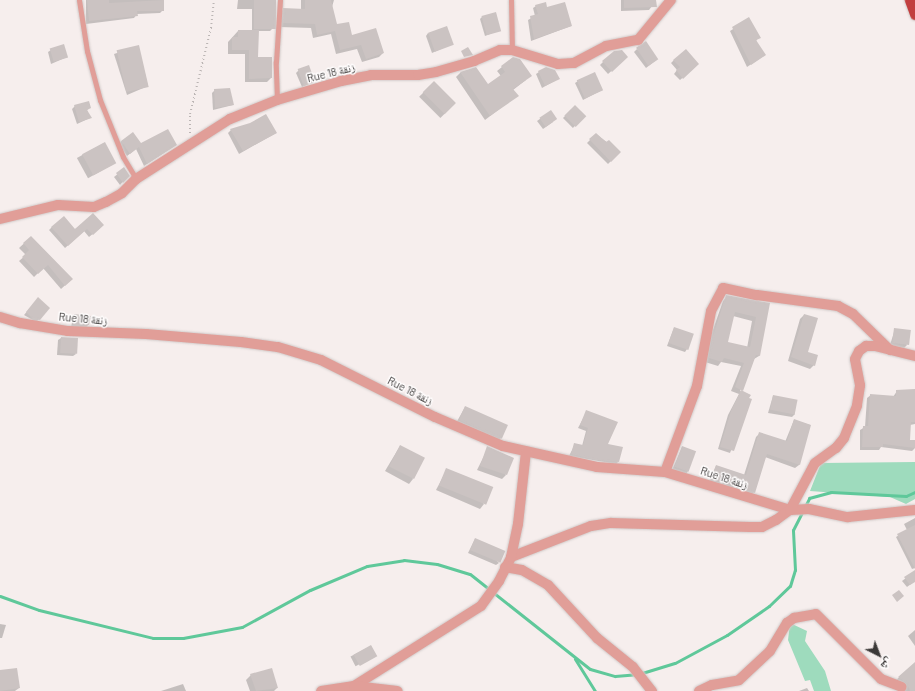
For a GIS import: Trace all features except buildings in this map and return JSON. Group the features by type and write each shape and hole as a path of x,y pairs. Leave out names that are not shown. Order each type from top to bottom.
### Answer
{"highway":[{"path":"910,0 915,14"}],"street":[{"name":"Rue 18 زنقة","path":"0,219 58,205 94,207 122,193 136,179 190,146 230,119 277,100 371,75 418,75 436,72 474,61 491,52 512,50 558,64 574,63 606,46 638,40 671,0"},
{"path":"665,472 697,386 711,311 723,288 757,295 838,306 853,314 891,351"},
{"name":"Rue 18 زنقة","path":"0,317 20,323 68,331 146,334 241,342 304,354 332,365 469,433 526,451 603,468 665,472 793,510"},
{"path":"793,510 809,472 824,455 836,448 849,426 860,385 855,359 859,351 866,346 915,356"},
{"path":"354,686 481,606 499,581 511,557 518,524 526,451"},
{"path":"511,557 590,526 611,523 762,527 793,510 809,509 848,517 915,510"},
{"path":"505,567 522,570 548,585 597,638 633,667 652,691"},
{"path":"699,691 712,685 739,680 770,651 787,623 794,618 816,614 881,679 902,688"},
{"path":"321,691 354,686 397,691"}],"lane":[{"path":"79,0 86,44 100,100 136,179"},
{"path":"277,100 276,62 280,0"},
{"path":"511,0 512,50"}],"path":[{"path":"190,146 190,114 211,28 214,0"}],"green space":[{"path":"915,462 915,499 906,504 890,497 810,491 821,463"},
{"path":"790,623 807,631 805,641 825,671 831,691 814,691 810,680 805,681 788,640"}],"waterway":[{"path":"642,673 675,663 727,635 769,606 790,586 795,570 793,530 809,498 831,492 906,496 915,492"},
{"path":"0,596 39,610 153,638 183,638 242,627 310,590 367,566 404,560 437,564 470,574 590,669 615,676 636,674"},
{"path":"575,659 595,691"}]}
